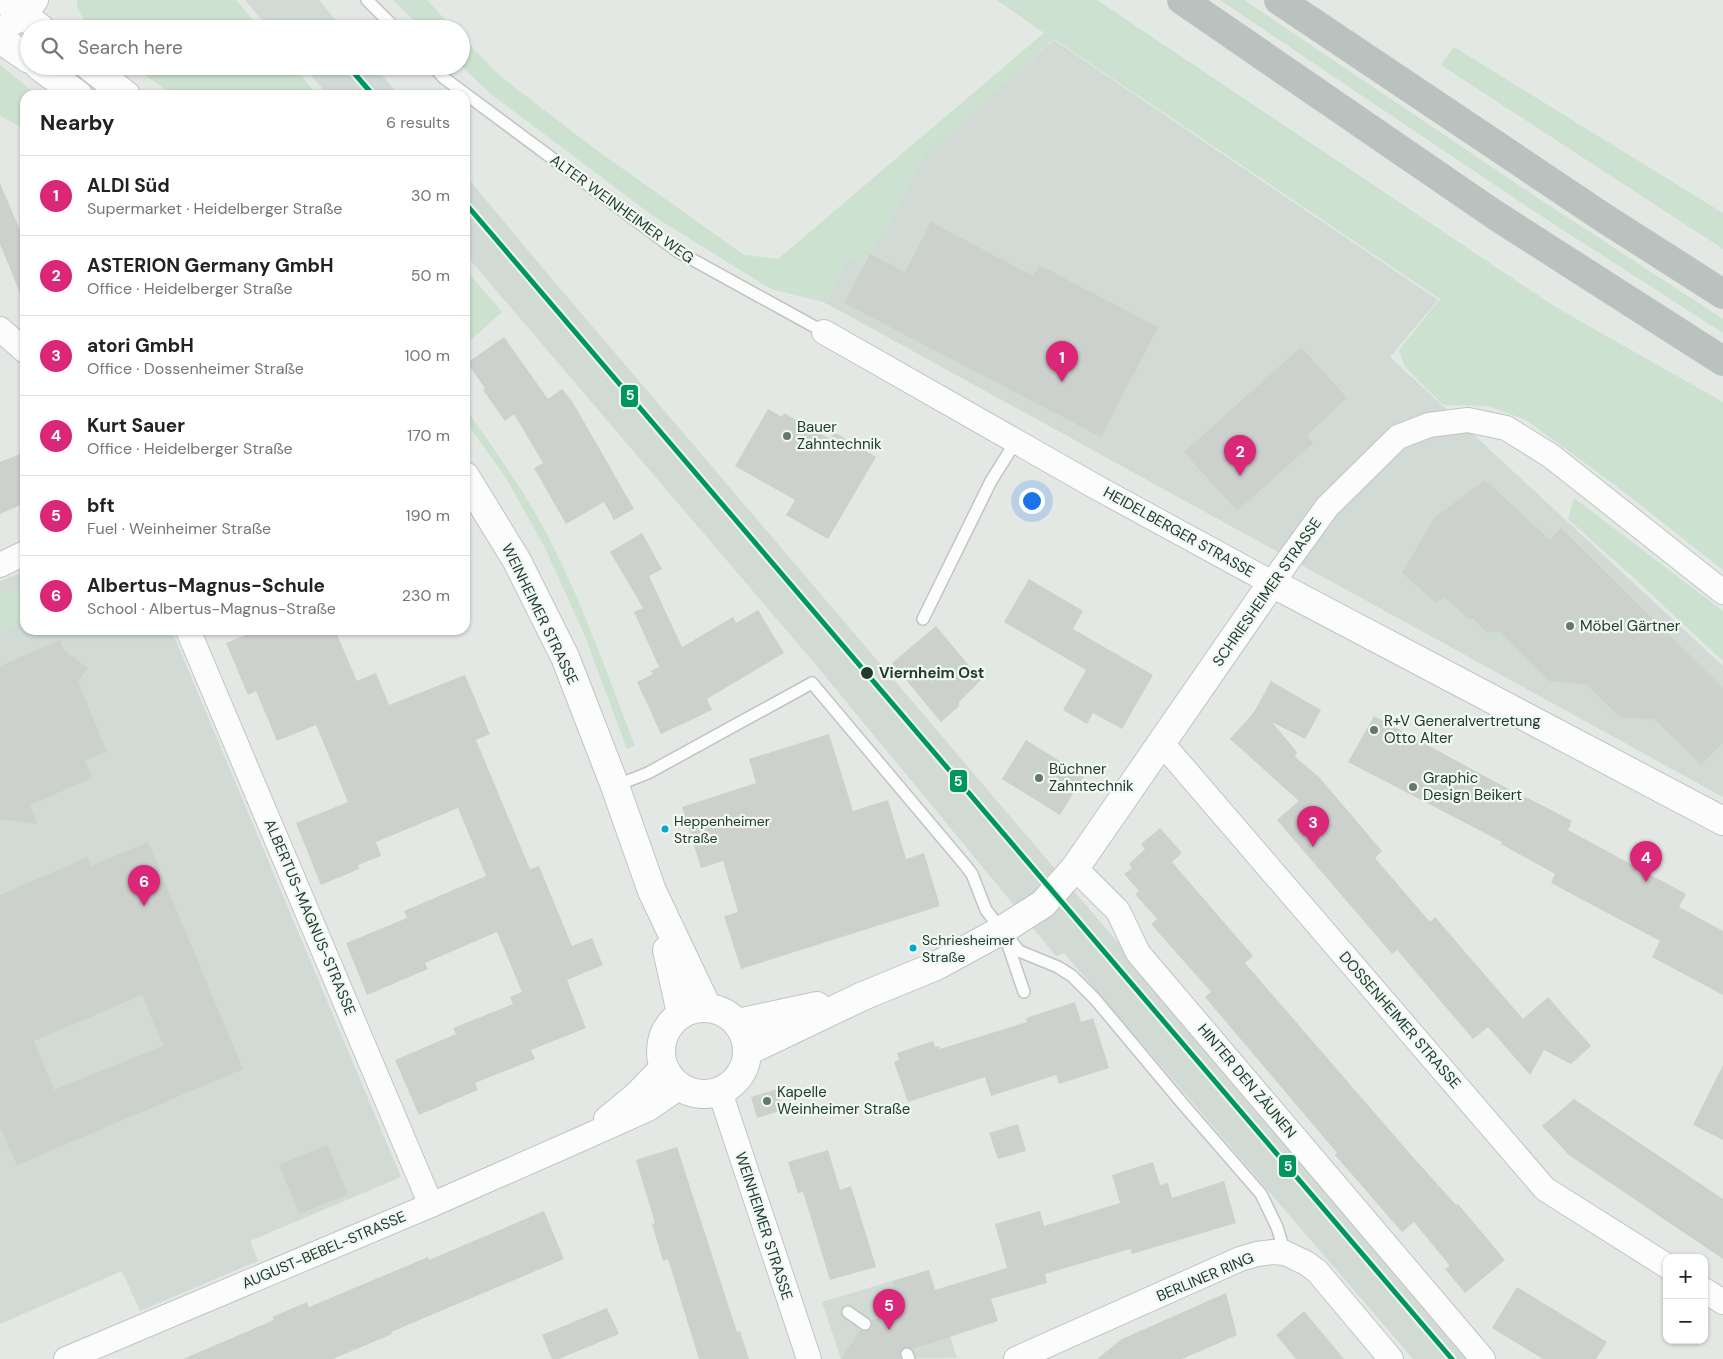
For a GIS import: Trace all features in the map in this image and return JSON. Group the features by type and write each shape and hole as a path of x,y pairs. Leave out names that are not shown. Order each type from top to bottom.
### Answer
{"highway":[{"path":"1172,0 1207,18"},
{"path":"1182,0 1495,215 1723,362"},
{"path":"1279,0 1596,213 1723,294"}],"street":[{"path":"4,0 34,15"},
{"path":"22,20 34,15"},
{"path":"0,28 20,21"},
{"path":"0,39 20,53"},
{"path":"51,75 71,90"},
{"path":"100,75 120,90"},
{"path":"0,330 20,347"},
{"name":"HEIDELBERGER STRASSE","path":"824,332 1096,487 1272,583 1723,821"},
{"name":"SCHRIESHEIMER STRASSE","path":"748,1051 863,996 936,966 1002,930 1043,904 1075,868 1161,742 1327,507 1398,437 1429,426 1468,420 1506,428 1551,456 1723,592"},
{"name":"WEINHEIMER STRASSE","path":"470,484 517,561 565,657 615,786 694,1010"},
{"path":"0,565 20,555"},
{"name":"ALBERTUS-MAGNUS-STRASSE","path":"190,635 431,1205"},
{"name":"DOSSENHEIMER STRASSE","path":"1161,742 1545,1189 1663,1263"},
{"name":"HINTER DEN ZÄUNEN","path":"1075,868 1118,911 1138,953 1483,1359"},
{"name":"SCHRIESHEIMER STRASSE","path":"738,1023 863,996"},
{"path":"694,1010 719,1010 729,1015 738,1023 746,1036 748,1051 746,1064 740,1076 731,1086 720,1092 700,1094 689,1092 670,1078 663,1066 660,1051 663,1036 670,1023 694,1010"},
{"name":"AUGUST-BEBEL-STRASSE","path":"582,1139 615,1113 663,1066"},
{"name":"AUGUST-BEBEL-STRASSE","path":"66,1359 582,1139 648,1109 680,1087"},
{"name":"WEINHEIMER STRASSE","path":"720,1092 809,1359"},
{"name":"BERLINER RING","path":"1016,1359 1240,1259 1273,1252 1286,1253 1306,1263 1316,1271 1391,1359"},
{"path":"1708,1293 1723,1302"}],"lane":[{"path":"367,0 387,20"},
{"name":"ALTER WEINHEIMER WEG","path":"441,75 460,90"},
{"name":"ALTER WEINHEIMER WEG","path":"470,97 677,251 824,332"},
{"path":"923,619 991,481 1016,441"},
{"path":"615,786 648,773 812,683 972,874 986,910 1019,951 1058,966 1072,976 1095,999 1261,1194 1277,1226 1286,1253"},
{"path":"1002,930 1024,992"},
{"path":"848,1312 864,1324"}],"shaded area":[{"path":"245,0 319,0 336,20 262,20"},
{"path":"1054,40 1438,300 1390,357 1723,666 1723,797 811,295 922,156"},
{"path":"311,75 382,75 394,90 324,90"},
{"path":"470,181 1473,1359 1413,1359 1064,953 1056,956 816,665 470,260"},
{"path":"20,573 20,635 174,636 401,1177 250,1241 258,1261 140,1311 122,1271 0,1324 0,581"},
{"path":"929,1270 957,1358 841,1359 822,1302"}],"green space":[{"path":"77,0 236,0 253,20 84,20 77,5"},
{"path":"393,0 427,0 446,20 414,20"},
{"path":"997,0 1097,0 1557,308 1723,402 1723,570 1615,485 1526,420 1488,406 1443,405 1405,367 1399,350 1440,299 1054,39 923,158 886,230 863,266 848,257 827,303 771,289 653,216 492,95 470,74 470,45 500,76 595,149 744,255 778,259 1044,33"},
{"path":"1220,0 1244,0 1541,200 1723,319 1723,333 1535,212"},
{"path":"1454,47 1723,213 1723,249 1441,65"},
{"path":"0,65 31,90 20,90 20,126 0,116"},
{"path":"65,75 80,75 100,90 85,90"},
{"path":"144,75 300,75 313,90 167,90"},
{"path":"470,275 502,312 470,341"},
{"path":"470,415 523,492 565,570 635,746 627,749 584,634 545,548 506,478 470,428"},
{"path":"1574,498 1723,611 1723,661 1568,519"},
{"path":"20,586 20,624 0,632 0,595"}],"building":[{"path":"0,183 20,230 20,293 0,244"},
{"path":"931,222 1033,276 1039,265 1158,327 1101,437 844,303 870,254 905,272"},
{"path":"504,337 548,399 562,389 572,401 634,509 614,520 604,502 566,524 534,468 543,463 514,414 505,421 483,390 485,388 470,367 470,361"},
{"path":"1301,347 1347,398 1307,435 1313,443 1237,511 1184,452"},
{"path":"768,409 782,417 784,413 830,439 834,432 876,457 828,539 786,515 795,500 735,466"},
{"path":"20,454 20,505 0,514 0,462"},
{"name":"Möbel Gärtner","path":"1485,480 1550,540 1561,528 1723,688 1723,743 1701,765 1654,719 1621,718 1586,684 1549,681 1499,631 1487,633 1473,618 1470,620 1444,597 1436,603 1402,573 1434,518"},
{"path":"642,533 662,569 649,576 682,647 733,617 736,623 758,610 784,653 707,699 712,710 661,734 637,682 653,674 651,671 659,667 634,612 643,608 610,552"},
{"path":"1029,579 1083,611 1073,629 1153,675 1122,729 1093,713 1087,724 1063,710 1086,670 1004,622"},
{"path":"936,626 981,680 959,702 959,706 941,722 892,663"},
{"path":"245,635 337,635 357,681 376,673 389,705 465,675 490,734 476,740 530,869 539,866 572,946 592,938 603,965 567,980 586,1028 531,1050 535,1059 475,1083 478,1090 419,1115 395,1060 456,1034 453,1028 513,1004 510,997 522,992 497,932 425,963 428,969 367,995 346,943 407,918 404,911 486,876 458,808 376,842 381,856 358,865 359,869 321,885 296,823 348,802 316,725 277,741 256,691 248,695 226,643"},
{"path":"60,640 64,650 88,668 78,682 107,752 85,760 92,778 30,805 38,824 0,819 0,666"},
{"path":"1271,681 1321,710 1305,739 1272,722 1297,752 1295,757 1319,777 1382,851 1375,858 1430,922 1435,917 1523,1019 1548,997 1591,1046 1571,1064 1544,1050 1530,1075 1488,1027 1473,1039 1397,950 1392,954 1277,820 1299,801 1230,739 1254,712"},
{"path":"1374,716 1525,798 1572,821 1568,830 1686,894 1679,907 1723,931 1723,995 1652,957 1660,941 1551,883 1555,874 1501,844 1502,842 1348,762"},
{"path":"829,734 853,811 888,800 906,859 924,853 940,906 741,969 724,916 738,912 723,861 701,868 682,807 756,783 749,759"},
{"path":"1026,740 1084,776 1060,815 1002,779"},
{"path":"1160,828 1182,853 1172,862 1253,956 1245,963 1412,1156 1456,1205 1458,1204 1505,1260 1465,1293 1445,1269 1450,1266 1414,1222 1402,1232 1335,1155 1337,1153 1205,997 1211,992 1151,924 1157,919 1135,894 1139,891 1124,874 1132,868 1129,864 1145,849 1141,844"},
{"path":"148,842 243,1069 17,1165 0,1128 0,895 88,857 91,866","holes":["142,995 163,1046 54,1090 34,1041"]},
{"path":"1075,1002 1081,1022 1093,1018 1109,1068 1059,1084 1056,1075 991,1096 985,1077 908,1102 894,1062 899,1060 897,1053 933,1041 935,1047 939,1046 940,1049 1027,1022 1026,1018"},
{"path":"1723,1065 1723,1140 1693,1125"},
{"name":"Kapelle Weinheimer Straße","path":"777,1089 783,1110 757,1118 751,1097"},
{"path":"1574,1099 1723,1199 1723,1259 1569,1155 1542,1126"},
{"path":"1018,1124 1026,1151 998,1159 989,1133"},
{"path":"327,1145 348,1194 299,1214 279,1165"},
{"path":"677,1147 737,1332 740,1331 749,1359 699,1359 668,1259 663,1261 652,1224 655,1223 636,1160"},
{"path":"828,1150 840,1190 851,1186 876,1267 830,1280 803,1192 798,1193 788,1162"},
{"path":"1153,1162 1160,1185 1168,1183 1172,1198 1224,1181 1236,1223 1132,1254 1130,1249 1045,1274 1047,1283 991,1299 998,1321 913,1349 905,1347 900,1352 901,1359 841,1359 860,1330 871,1329 871,1320 903,1313 893,1281 929,1270 935,1290 1007,1268 995,1224 1040,1211 1044,1226 1120,1203 1112,1175"},
{"path":"544,1211 564,1259 391,1332 392,1334 333,1359 183,1359 274,1320 272,1317 307,1302 309,1307 428,1257 429,1260"},
{"path":"1517,1287 1607,1342 1596,1359 1543,1359 1492,1328"},
{"path":"1226,1293 1237,1335 1182,1359 1097,1359 1122,1339"},
{"path":"607,1308 619,1334 559,1359 552,1359 542,1335"},
{"path":"1304,1311 1344,1359 1296,1359 1276,1335"}],"transit line":[{"name":"5","path":"356,75 369,90"},
{"name":"5","path":"470,209 1452,1359"}],"place":[{"name":"ALDI Süd","path":"1062,382"},
{"name":"Bauer Zahntechnik","path":"787,436"},
{"name":"ASTERION Germany GmbH","path":"1240,476"},
{"name":"Möbel Gärtner","path":"1570,626"},
{"name":"Viernheim Ost","path":"867,673"},
{"name":"R+V Generalvertretung Otto Alter","path":"1374,730"},
{"name":"Büchner Zahntechnik","path":"1039,778"},
{"name":"Graphic Design Beikert","path":"1413,787"},
{"name":"Heppenheimer Straße","path":"665,829"},
{"name":"atori GmbH","path":"1313,847"},
{"name":"Kurt Sauer","path":"1646,882"},
{"name":"Albertus-Magnus-Schule","path":"144,906"},
{"name":"Schriesheimer Straße","path":"913,948"},
{"name":"Kapelle Weinheimer Straße","path":"767,1101"},
{"name":"bft","path":"889,1330"}]}
